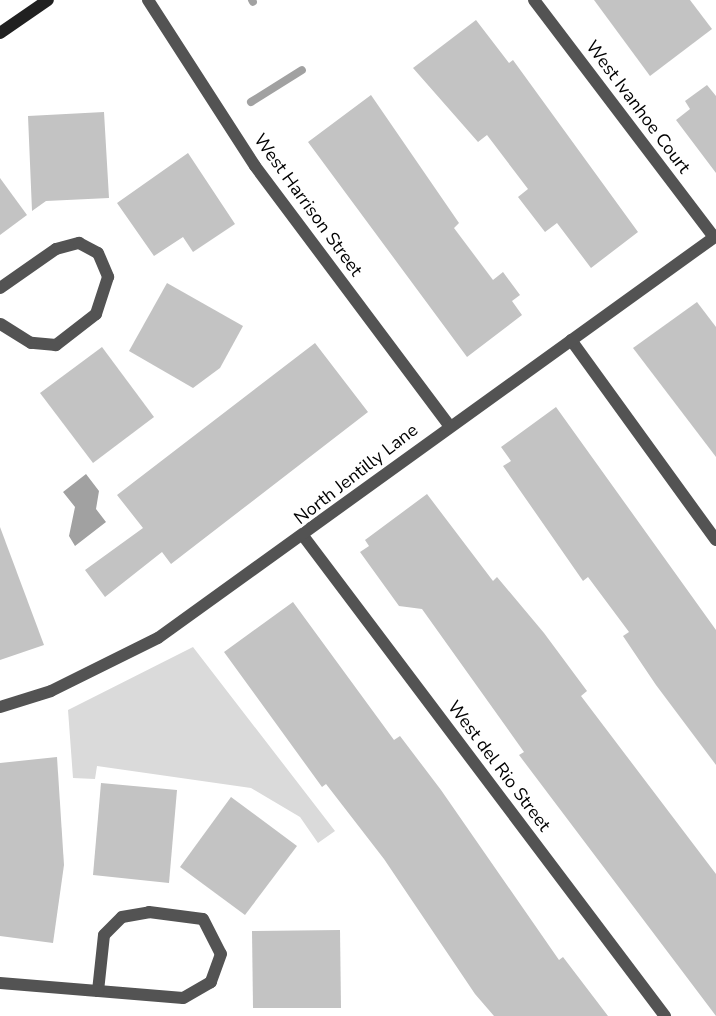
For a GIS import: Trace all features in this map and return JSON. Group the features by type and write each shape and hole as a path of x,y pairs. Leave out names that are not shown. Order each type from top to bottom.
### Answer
{"main road":[{"path":"0,33 48,0"}],"street":[{"name":"West Harrison Street","path":"148,0 255,166 449,426"},
{"name":"West Ivanhoe Court","path":"534,0 714,236"},
{"name":"North Jentilly Lane","path":"0,707 51,691 158,638 304,537 449,426 714,236"},
{"path":"0,288 56,249 79,243 98,253 108,277 96,314 56,345 31,343 0,324"},
{"path":"571,340 716,540"},
{"name":"West del Rio Street","path":"304,537 665,1016"},
{"path":"0,982 98,991 183,998 211,982 221,954 203,920 149,912 122,917 104,935 98,991"}],"shaded area":[{"path":"86,474 99,491 96,509 106,522 75,546 69,536 75,507 63,492"},
{"path":"193,647 335,831 318,843 300,817 251,788 97,766 95,779 73,778 68,710"}],"building":[{"path":"594,0 690,0 712,29 650,76"},
{"path":"476,20 509,63 513,60 638,232 591,268 557,223 545,232 518,197 528,189 487,135 478,142 413,68"},
{"path":"707,85 716,96 716,173 676,120 690,109 685,101"},
{"path":"371,95 459,223 454,228 493,280 503,272 520,295 512,301 522,315 467,357 308,142"},
{"path":"104,112 109,198 46,201 32,211 28,116"},
{"path":"188,153 235,224 193,252 183,237 154,256 117,203"},
{"path":"0,178 27,215 0,235"},
{"path":"167,283 243,326 220,368 193,388 129,351"},
{"path":"697,302 716,327 716,457 633,348"},
{"path":"315,343 368,412 171,564 162,552 105,597 85,570 143,528 117,495"},
{"path":"102,347 154,417 93,463 40,393"},
{"path":"556,407 716,630 716,765 656,685 623,636 629,632 588,577 583,581 503,466 511,461 501,447"},
{"path":"427,494 493,581 497,577 544,633 587,691 581,696 716,874 716,1016 519,755 524,752 422,609 399,606 360,552 369,546 365,540"},
{"path":"0,527 44,645 0,660"},
{"path":"293,602 394,740 400,736 441,790 559,960 563,957 608,1016 494,1016 475,994 384,859 326,784 322,787 224,652"},
{"path":"57,757 64,865 53,943 0,936 0,763"},
{"path":"101,783 177,790 169,883 93,875"},
{"path":"231,797 297,846 245,915 180,867"},
{"path":"340,930 341,1008 253,1008 252,931"}],"waterway":[{"path":"251,102 302,70"}]}
